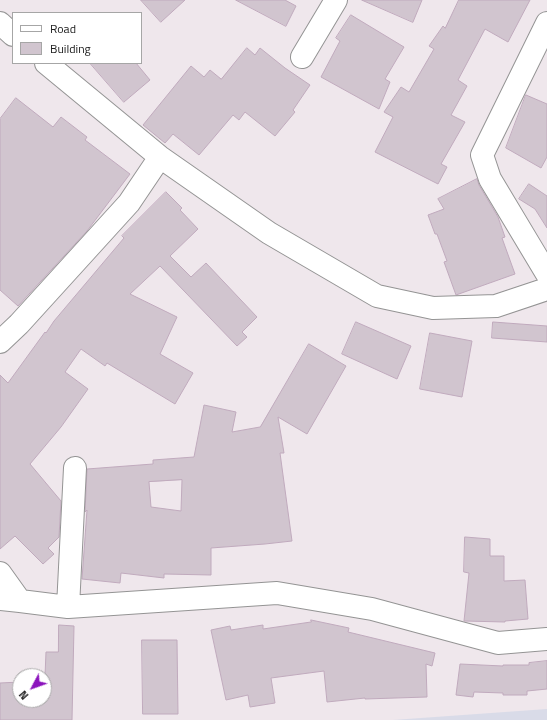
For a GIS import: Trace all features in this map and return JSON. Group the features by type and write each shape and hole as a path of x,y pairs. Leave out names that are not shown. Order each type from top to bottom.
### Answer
{"street":[{"path":"302,57 336,0"},
{"path":"0,23 12,33"},
{"path":"547,23 482,155 490,179 547,274"},
{"path":"47,64 160,157 269,233 377,296 433,308 496,306 547,289"},
{"path":"0,342 19,324 129,203 160,157"},
{"path":"68,607 74,468"},
{"path":"0,574 10,600 68,607 277,594 372,610 498,643 547,639"}],"shaded area":[{"path":"547,709 547,720 393,720"}],"building":[{"path":"141,0 185,0 161,22"},
{"path":"236,0 285,0 296,6 286,26"},
{"path":"362,0 422,0 413,22"},
{"path":"459,0 530,0 508,42 485,29 458,80 467,86 451,115 465,122 441,164 447,167 438,184 375,152 393,117 384,112 401,87 409,92 434,49 429,46 443,26 445,28"},
{"path":"351,15 404,47 385,79 390,82 379,109 321,77 340,41 336,38"},
{"path":"247,48 255,55 260,48 285,68 310,85 293,110 295,112 275,136 245,112 239,120 233,115 199,155 173,134 165,143 143,125 191,66 204,77 210,70 221,79"},
{"path":"91,64 137,64 150,80 124,102"},
{"path":"526,95 547,104 547,157 541,168 506,148"},
{"path":"16,98 53,127 61,117 87,137 85,140 130,174 87,231 18,306 0,290 0,119"},
{"path":"477,179 498,217 505,237 502,238 515,274 456,295 444,262 447,261 428,215 444,209 438,199"},
{"path":"529,184 547,196 547,228 535,209 519,199"},
{"path":"166,192 182,208 180,210 198,229 170,256 191,277 206,263 257,317 242,332 247,337 237,346 160,266 130,294 177,317 160,354 193,373 175,404 107,363 105,366 81,349 65,372 88,389 61,427 30,464 61,501 59,537 48,548 54,554 43,564 15,536 0,549 0,375 8,383 45,332 46,333 54,321 124,238 122,236"},
{"path":"356,322 411,346 397,379 342,354"},
{"path":"493,322 547,326 547,342 492,338"},
{"path":"430,333 472,341 462,397 420,389"},
{"path":"309,344 346,366 307,434 278,417 284,453 280,453 292,541 211,548 211,575 164,574 164,578 121,573 120,583 82,579 87,510 85,512 87,469 153,464 153,460 194,457 204,405 236,412 232,432 260,427","holes":["182,480 181,511 151,507 149,482"]},
{"path":"465,537 490,539 490,556 504,556 504,581 525,580 528,619 505,622 464,621 469,573 464,572"},
{"path":"311,620 349,628 348,632 435,653 432,666 426,664 427,697 365,698 327,702 324,671 271,678 275,703 250,707 248,695 226,700 211,630 230,626 231,630 263,625 263,629 311,622"},
{"path":"59,625 74,626 72,720 0,720 0,683 12,682 12,708 52,708 52,668 45,668 46,652 58,652"},
{"path":"142,640 177,640 178,714 143,714"},
{"path":"547,661 547,689 527,691 527,695 503,695 503,693 474,692 473,697 456,695 460,664 503,666 529,665 529,663"}]}
